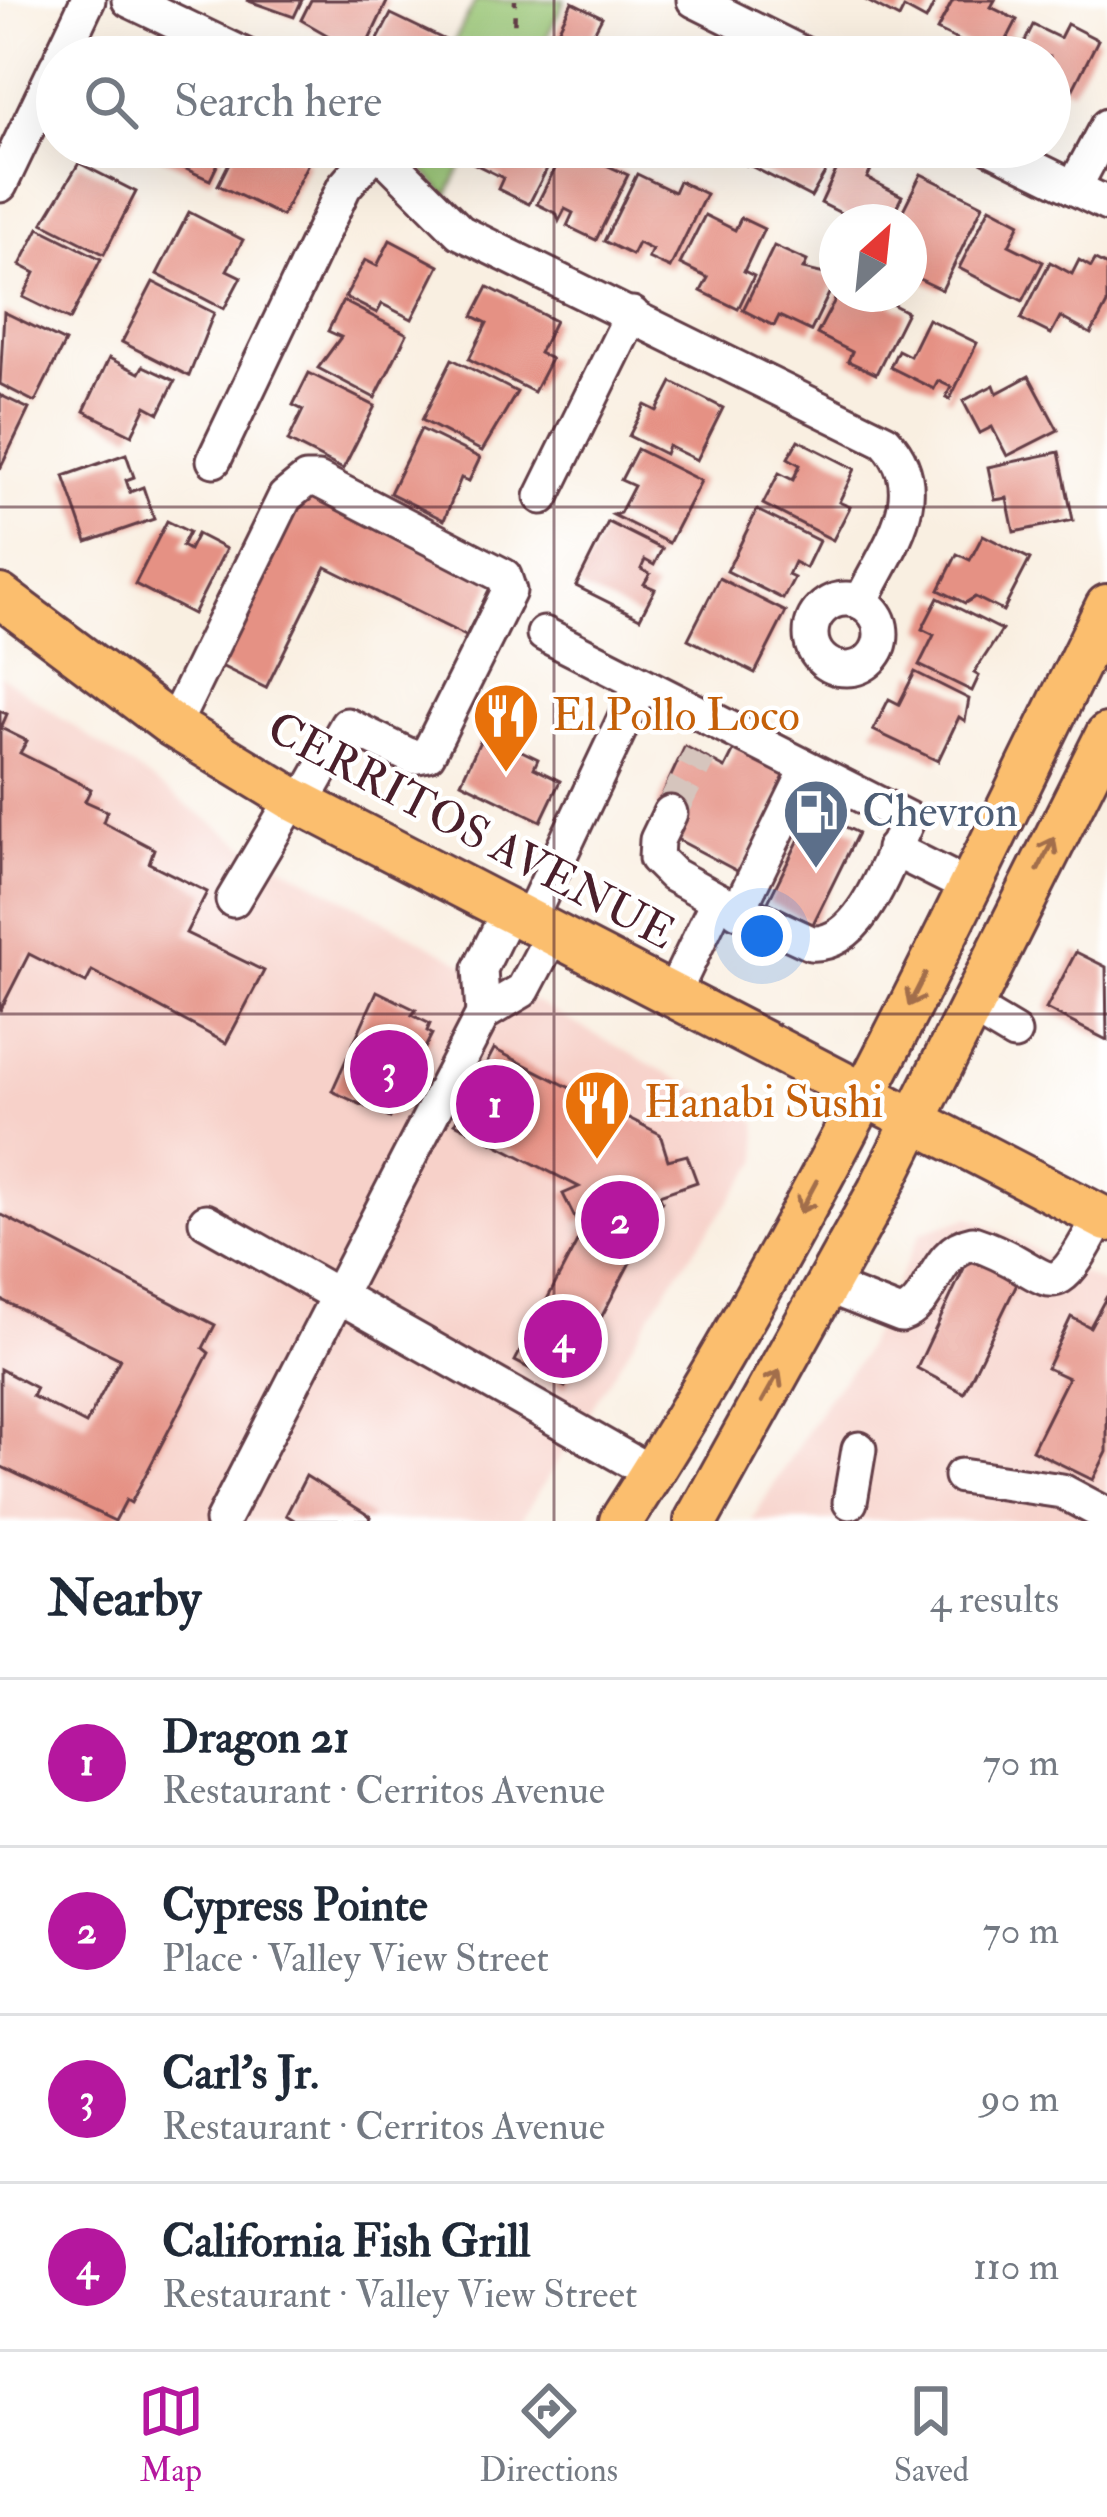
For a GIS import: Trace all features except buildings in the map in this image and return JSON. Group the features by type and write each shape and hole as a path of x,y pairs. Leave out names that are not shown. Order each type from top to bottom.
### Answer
{"main road":[{"name":"CERRITOS AVENUE","path":"0,596 172,726 297,802 1103,1219"},
{"path":"621,1521 771,1268 969,886 1107,606"},
{"path":"696,1521 972,1008 1107,735"}],"street":[{"path":"71,36 88,0"},
{"path":"129,0 204,36"},
{"path":"694,0 767,36"},
{"path":"0,185 36,110"},
{"path":"1074,188 1107,126"},
{"path":"214,460 344,187 360,168"},
{"path":"396,168 460,232 885,441 908,472 910,494 861,602"},
{"path":"1034,168 1107,204"},
{"path":"542,497 632,314"},
{"path":"172,726 286,496 306,480 318,480 504,576 509,591 428,754 412,757 347,724 233,900"},
{"path":"544,634 908,819 855,921 826,944 794,938 673,875 656,858 657,840 670,813"},
{"path":"483,1014 523,990 529,924 640,686"},
{"path":"700,755 717,724"},
{"path":"672,996 807,770"},
{"path":"893,849 969,886"},
{"path":"222,1521 483,1014 480,969 529,924"},
{"path":"972,1008 1014,1033"},
{"path":"826,1286 881,1312 902,1316 914,1311 948,1255 973,1243 1046,1280 1061,1279 1070,1273 1103,1219"},
{"path":"206,1221 652,1473"},
{"path":"850,1502 860,1450"},
{"path":"961,1476 1062,1491 1107,1515"}],"path":[{"path":"514,36 515,0"}],"shaded area":[{"path":"0,675 243,844 757,1122 759,1161 671,1282 520,1521 0,1521"},
{"path":"970,1217 1107,1286 1107,1521 751,1521 827,1399 859,1360 921,1232"}],"green space":[{"path":"476,0 565,0 547,36 457,36"},
{"path":"421,168 461,168 447,196"}],"tunnel":[{"path":"670,813 700,755"}],"place":[{"name":"El Pollo Loco","path":"506,775"},
{"name":"Chevron","path":"816,871"},
{"name":"Carl's Jr.","path":"389,1069"},
{"name":"Dragon 21","path":"495,1104"},
{"name":"Hanabi Sushi","path":"597,1162"},
{"name":"Cypress Pointe","path":"620,1220"},
{"name":"California Fish Grill","path":"563,1339"}]}
